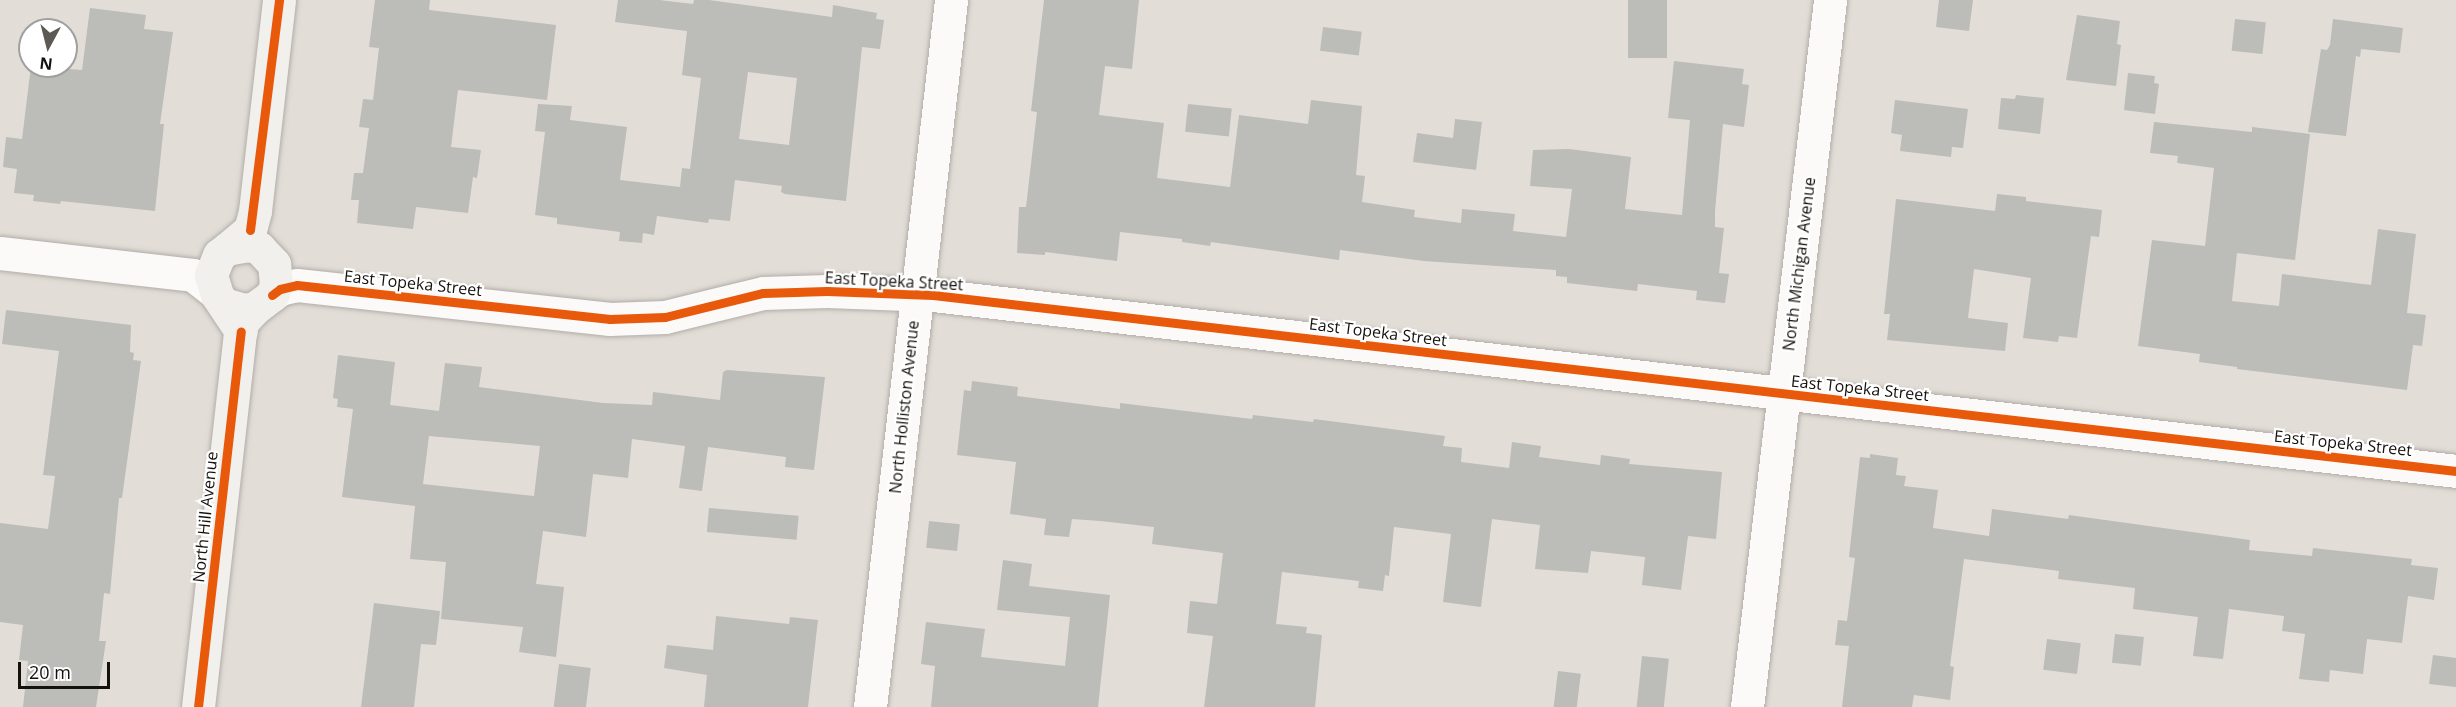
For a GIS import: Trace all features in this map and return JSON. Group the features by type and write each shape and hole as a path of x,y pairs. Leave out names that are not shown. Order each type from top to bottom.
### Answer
{"street":[{"name":"North Hill Avenue","path":"198,707 244,279 279,0"},
{"name":"North Holliston Avenue","path":"870,707 951,0"},
{"name":"North Michigan Avenue","path":"1747,707 1830,0"},
{"name":"East Topeka Street","path":"0,253 610,319 665,317 763,293 827,291 916,295 2456,471"}],"building":[{"path":"375,0 430,0 429,10 556,25 547,100 458,90 451,147 481,150 477,178 473,177 468,213 416,207 413,229 357,223 359,200 351,200 354,173 363,173 369,128 359,127 363,99 373,100 379,48 369,47"},
{"path":"618,0 659,0 693,4 694,0 709,0 832,17 833,5 877,13 876,19 884,20 880,49 862,47 846,201 785,194 781,192 782,186 735,180 730,221 709,219 708,223 657,216 654,235 643,233 642,243 619,241 620,232 557,224 557,218 535,215 545,132 535,131 538,104 572,106 570,120 627,127 620,180 680,187 682,168 690,169 701,78 682,75 687,31 615,22","holes":["748,72 797,78 789,145 739,139"]},
{"path":"1044,0 1139,0 1132,69 1105,66 1099,115 1164,123 1157,178 1230,187 1239,115 1308,124 1311,100 1362,106 1356,175 1365,176 1362,202 1415,210 1414,217 1461,223 1462,209 1515,214 1513,231 1566,237 1572,189 1530,186 1533,150 1569,149 1631,157 1625,209 1682,215 1690,120 1668,118 1674,61 1744,69 1742,84 1749,85 1744,127 1723,124 1715,211 1715,227 1724,228 1719,273 1729,274 1725,303 1696,300 1697,291 1638,284 1637,291 1567,283 1567,277 1556,276 1556,270 1424,261 1340,250 1339,260 1211,242 1210,246 1182,242 1182,239 1120,232 1117,261 1045,252 1045,255 1017,253 1019,207 1026,207 1037,112 1031,111"},
{"path":"1628,0 1667,0 1667,58 1628,58"},
{"path":"1939,0 1973,0 1969,31 1936,27"},
{"path":"90,8 146,15 144,29 173,32 160,124 164,124 155,211 61,201 60,204 33,201 34,195 14,193 17,169 3,167 6,137 22,139 30,78 78,78 78,70 82,70"},
{"path":"2077,15 2120,21 2117,44 2121,45 2116,86 2066,80"},
{"path":"2235,19 2266,22 2262,54 2232,51"},
{"path":"2333,19 2403,28 2400,53 2361,49 2360,57 2356,56 2346,136 2308,132 2321,49 2327,50 2330,45"},
{"path":"1323,27 1362,32 1359,56 1320,51"},
{"path":"2128,73 2155,76 2154,83 2159,84 2155,114 2124,110"},
{"path":"2016,95 2044,98 2040,134 1998,129 2001,98 2015,99"},
{"path":"1895,100 1968,109 1963,148 1952,147 1951,157 1900,151 1902,135 1891,133"},
{"path":"1188,104 1232,109 1229,136 1185,132"},
{"path":"1455,119 1482,122 1476,170 1413,162 1417,133 1453,138"},
{"path":"2154,122 2252,132 2252,127 2310,134 2295,260 2237,253 2232,301 2279,306 2282,274 2371,285 2378,229 2416,234 2407,313 2426,315 2422,346 2413,345 2407,390 2237,369 2237,367 2199,362 2200,354 2138,346 2152,240 2205,246 2214,168 2177,163 2178,156 2150,153"},
{"path":"1997,194 2026,197 2026,201 2102,210 2099,237 2091,236 2077,338 2059,336 2058,342 2023,338 2031,278 1974,269 1968,318 2008,323 2005,351 1887,340 1890,314 1884,314 1896,199 1995,211"},
{"path":"6,310 131,325 130,352 134,353 133,360 141,361 122,498 119,498 110,594 104,593 99,641 106,641 96,707 23,707 28,661 19,660 23,625 0,622 0,523 48,529 55,476 43,475 59,351 2,344"},
{"path":"338,355 395,362 390,405 439,411 445,363 482,367 479,387 603,403 652,405 653,392 720,400 723,372 727,370 825,377 814,470 785,467 786,457 708,447 702,491 679,488 685,446 632,439 628,478 593,474 586,537 543,531 536,584 564,587 556,657 519,652 523,627 441,619 446,562 410,559 415,506 342,497 353,409 337,407 338,399 333,398","holes":["429,436 540,446 534,496 423,484"]},
{"path":"972,381 1018,387 1017,396 1120,409 1120,403 1252,419 1253,415 1313,422 1314,419 1445,436 1443,446 1462,448 1461,462 1509,468 1512,442 1541,446 1539,457 1600,465 1601,455 1630,459 1629,464 1722,472 1716,539 1688,536 1681,590 1642,585 1645,557 1591,551 1588,573 1535,569 1540,525 1492,519 1481,607 1443,602 1451,534 1394,527 1389,576 1385,575 1383,591 1358,588 1359,581 1282,572 1276,624 1307,627 1306,633 1322,635 1315,707 1204,707 1213,636 1187,633 1190,601 1217,604 1223,553 1152,544 1154,527 1100,521 1072,519 1069,537 1044,535 1046,519 1010,514 1016,462 957,455 964,390 971,391"},
{"path":"1870,454 1898,458 1896,475 1906,476 1904,486 1938,490 1933,528 1989,536 1992,509 2068,519 2069,515 2250,540 2249,550 2312,556 2313,548 2412,559 2411,565 2438,568 2434,600 2408,596 2402,643 2367,639 2363,674 2330,670 2329,682 2299,679 2305,634 2282,631 2284,616 2229,609 2223,659 2193,656 2198,617 2133,609 2135,588 2058,579 2059,571 1964,559 1950,666 1954,667 1950,700 1914,695 1912,707 1842,707 1849,646 1835,645 1838,620 1847,621 1855,558 1849,557 1860,457 1870,458"},
{"path":"709,508 799,516 797,540 707,532"},
{"path":"929,521 960,524 957,551 926,548"},
{"path":"1003,560 1032,564 1029,586 1110,595 1098,707 931,707 935,666 921,664 926,622 985,629 981,657 1065,666 1070,617 997,610"},
{"path":"374,603 440,611 436,645 421,644 414,707 361,707"},
{"path":"716,616 789,624 790,617 818,620 808,707 704,707 707,675 664,668 667,645 713,650"},
{"path":"2115,634 2144,637 2141,666 2112,663"},
{"path":"2047,639 2081,643 2077,674 2043,670"},
{"path":"2433,655 2456,658 2456,687 2429,684"},
{"path":"1642,656 1669,659 1664,707 1637,707"},
{"path":"559,664 591,668 586,707 554,707"},
{"path":"1558,671 1581,674 1577,707 1554,707"}],"cycle path":[{"path":"250,230 279,0"},
{"path":"272,295 280,289 297,285 610,319 665,317 763,293 827,291 933,295 2456,471"},
{"path":"198,707 241,331"}]}
